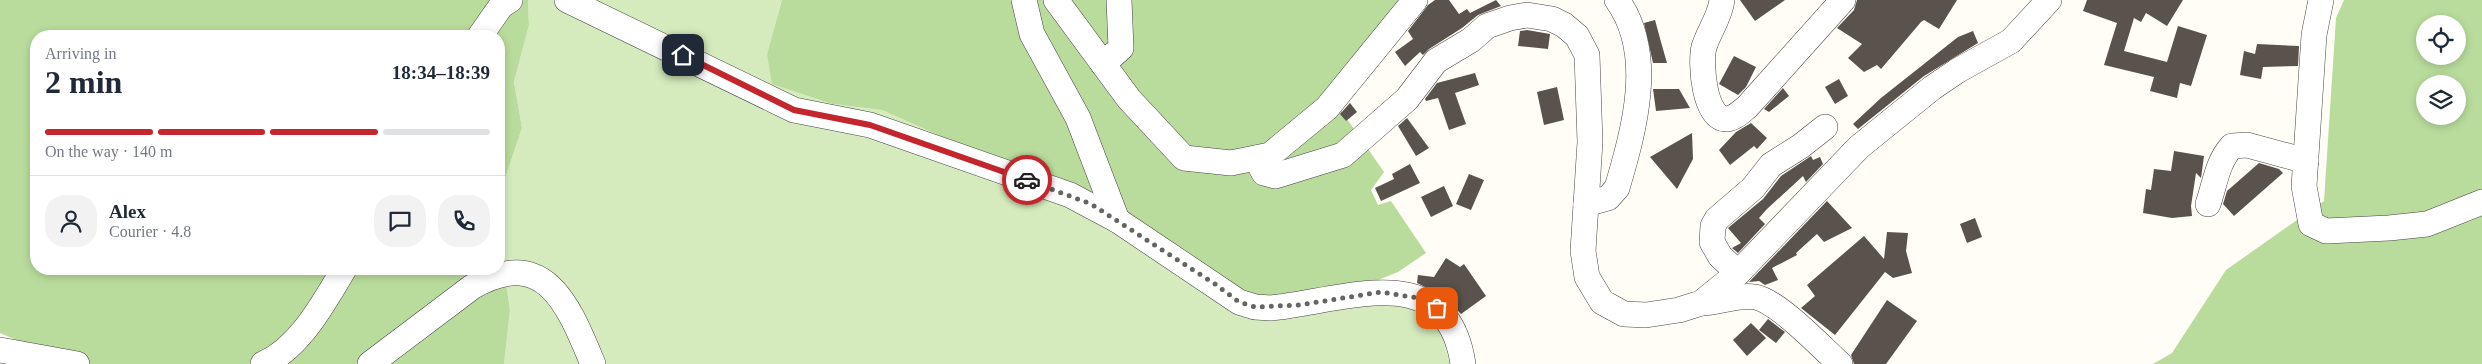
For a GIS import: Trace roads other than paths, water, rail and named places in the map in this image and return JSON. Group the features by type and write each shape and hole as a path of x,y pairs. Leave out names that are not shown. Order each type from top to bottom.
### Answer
{"street":[{"path":"484,30 501,6 510,0"},
{"path":"567,0 794,110 870,125 1070,195 1117,220 1239,302 1255,307 1299,305 1381,292 1424,299 1437,308 1453,327 1460,342 1463,364"},
{"path":"1024,0 1032,34 1078,118 1117,220"},
{"path":"1056,0 1130,99 1184,158 1231,163 1270,156 1327,108 1415,0"},
{"path":"1103,64 1121,48 1119,0"},
{"path":"1586,204 1608,198 1617,188 1637,103 1638,77 1635,36 1630,20 1617,0"},
{"path":"1722,0 1719,15 1704,48 1703,63 1710,107 1717,116 1726,119 1735,116 1747,107 1843,0"},
{"path":"1701,303 1738,273 1859,147 1938,83 2012,41 2050,0"},
{"path":"2321,0 2314,35 2304,186 2312,224 2326,231 2427,224 2482,202"},
{"path":"1256,158 1264,172 1275,176 1343,155 1407,99 1436,61 1471,40 1487,26 1535,7 1543,16 1564,25 1581,41 1587,55 1590,142 1583,251 1587,276 1602,302 1624,314 1646,315 1701,303 1754,297 1763,300 1784,314 1840,364"},
{"path":"1738,273 1720,256 1712,242 1713,226 1717,219 1753,188 1771,164 1801,146 1825,127"},
{"path":"2208,204 2218,168 2224,154 2232,146 2255,146 2306,161"},
{"path":"505,273 522,273 537,276 560,296 571,313 593,364"},
{"path":"263,364 298,337 323,305 340,275"},
{"path":"370,364 472,286 487,278 498,275"},
{"path":"0,350 28,364"},
{"path":"0,350 77,364"}]}
